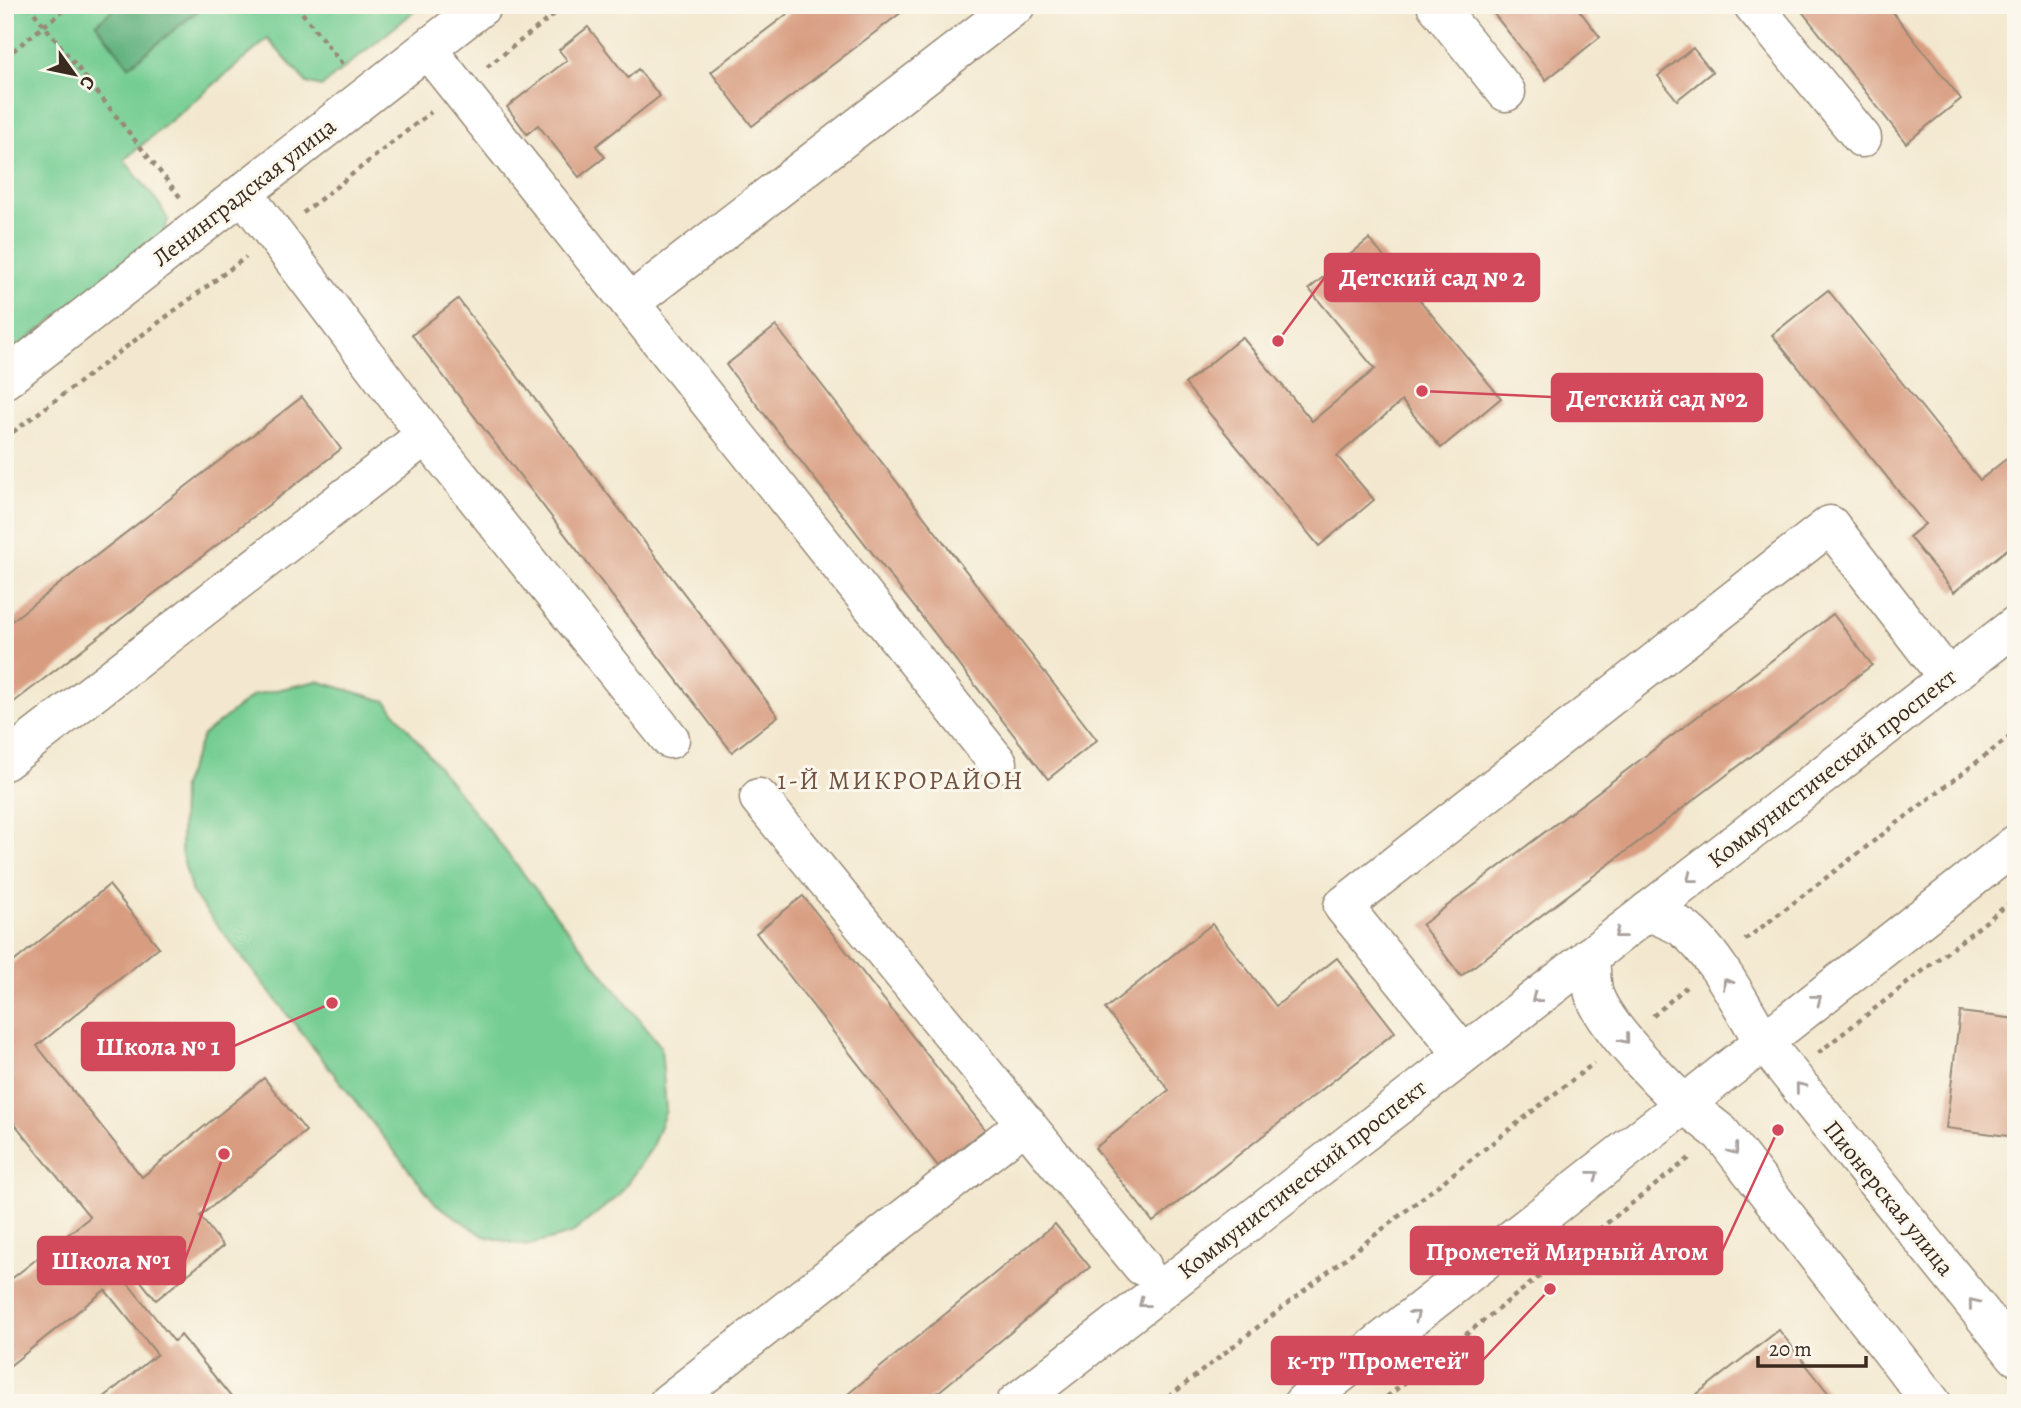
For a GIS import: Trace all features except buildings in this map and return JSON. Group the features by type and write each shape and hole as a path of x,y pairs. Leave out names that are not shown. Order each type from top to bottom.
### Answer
{"main road":[{"name":"Ленинградская улица","path":"5,379 483,5"},
{"path":"630,303 1016,5"},
{"path":"1436,5 1506,92"},
{"path":"1753,5 1862,138"},
{"path":"427,49 998,763"},
{"path":"243,193 425,435 670,738"},
{"path":"5,761 425,435"},
{"path":"1463,1054 1343,906 1830,525 1948,678"},
{"name":"Коммунистический проспект","path":"1016,1403 2016,625"},
{"path":"759,798 1142,1266"},
{"path":"1303,1403 2016,844"},
{"path":"1648,911 1682,928 1714,963 1763,1041"},
{"path":"1590,956 1594,994 1602,1011 1663,1084 1721,1133 1932,1403"},
{"name":"Пионерская улица","path":"1763,1041 2016,1356"},
{"path":"668,1403 1026,1124"}],"path":[{"path":"29,5 202,225"},
{"path":"5,57 70,5"},
{"path":"296,5 366,96"},
{"path":"1161,1403 1625,1040 1714,963 2016,732"}],"green space":[{"path":"5,5 119,5 96,24 129,66 205,5 422,5 321,87 307,83 268,39 124,160 160,205 168,220 163,234 5,357"},
{"path":"119,5 205,5 129,66 96,24"},
{"path":"317,681 386,701 661,1047 666,1110 651,1149 619,1195 571,1234 526,1246 484,1236 436,1204 192,893 181,851 182,787 203,735 254,695"}],"place":[{"name":"Детский сад № 2","path":"1278,341"},
{"name":"Детский сад №2","path":"1422,391"},
{"name":"Школа № 1","path":"332,1003"},
{"name":"Прометей Мирный Атом","path":"1778,1130"},
{"name":"Школа №1","path":"224,1154"},
{"name":"к-тр \"Прометей\"","path":"1550,1289"}],"district":[{"name":"1-Й МИКРОРАЙОН","path":"901,780"}]}
